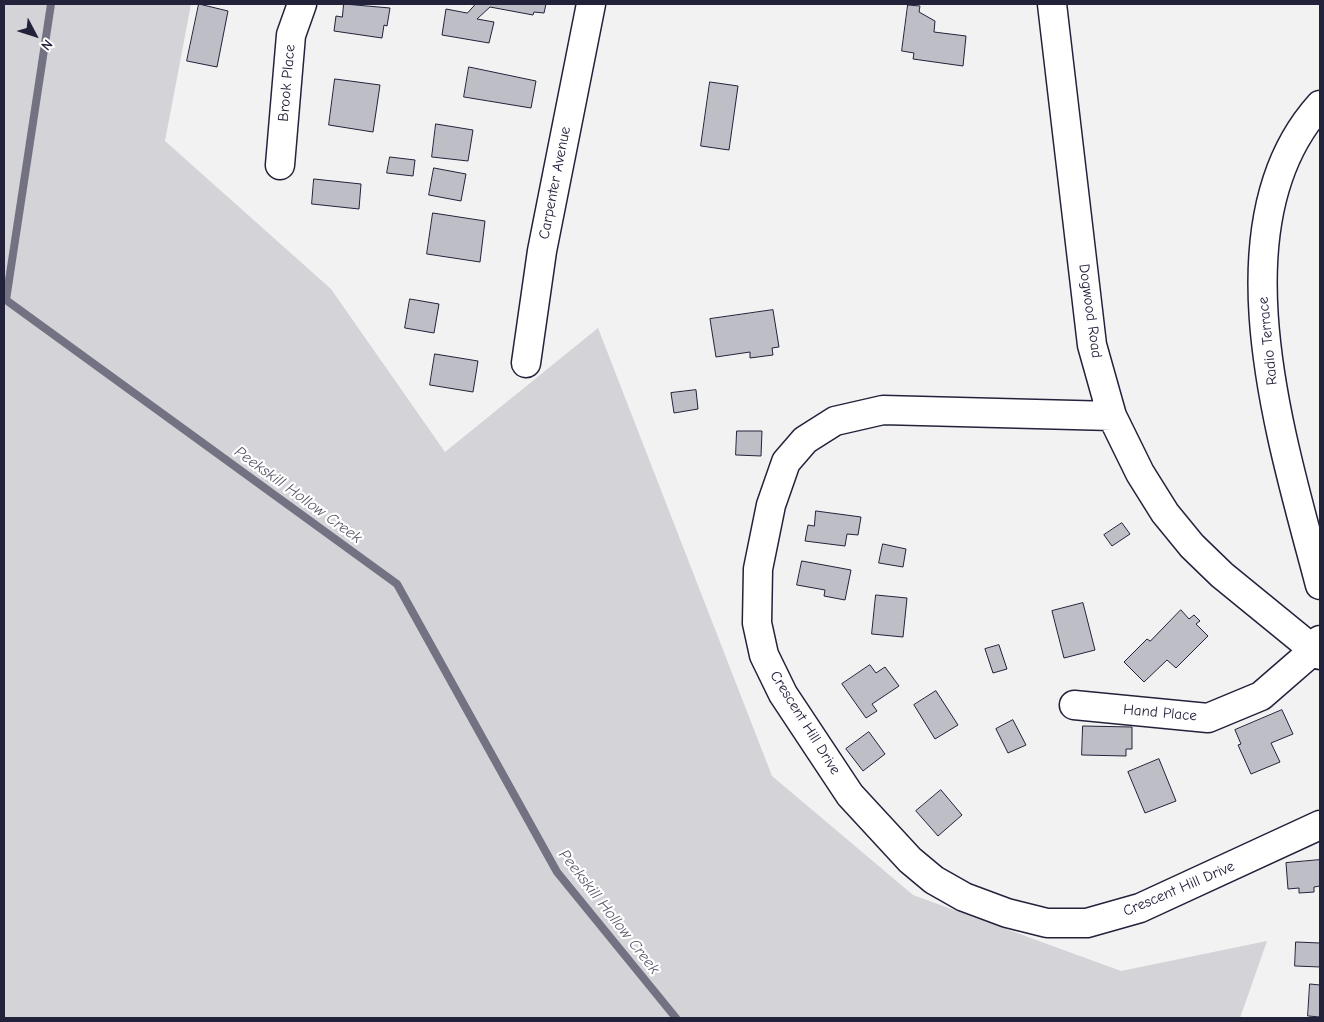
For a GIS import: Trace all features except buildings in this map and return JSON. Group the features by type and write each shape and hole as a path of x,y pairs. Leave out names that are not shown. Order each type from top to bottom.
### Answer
{"street":[{"name":"Brook Place","path":"280,165 291,35 302,4"},
{"name":"Carpenter Avenue","path":"526,363 542,251 591,4"},
{"name":"Dogwood Road","path":"1052,4 1092,345 1112,416 1140,472 1166,513 1192,546 1222,575 1318,648"},
{"name":"Radio Terrace","path":"1320,105 1288,150 1268,209 1262,293 1276,417 1320,585"},
{"name":"Crescent Hill Drive","path":"1112,416 883,410 835,421 805,440 786,462 770,505 758,569 757,623 764,655 783,694 850,795 910,860 934,880 964,897 1006,913 1047,923 1087,924 1140,908 1320,825"},
{"name":"Hand Place","path":"1074,705 1208,718 1261,696 1318,648"}],"shaded area":[{"path":"4,4 191,4 165,141 331,289 445,452 598,328 772,776 913,895 1121,971 1267,941 1240,1018 4,1018"}],"waterway":[{"name":"Peekskill Hollow Creek","path":"51,4 6,300 397,584 557,872 676,1018"}]}
